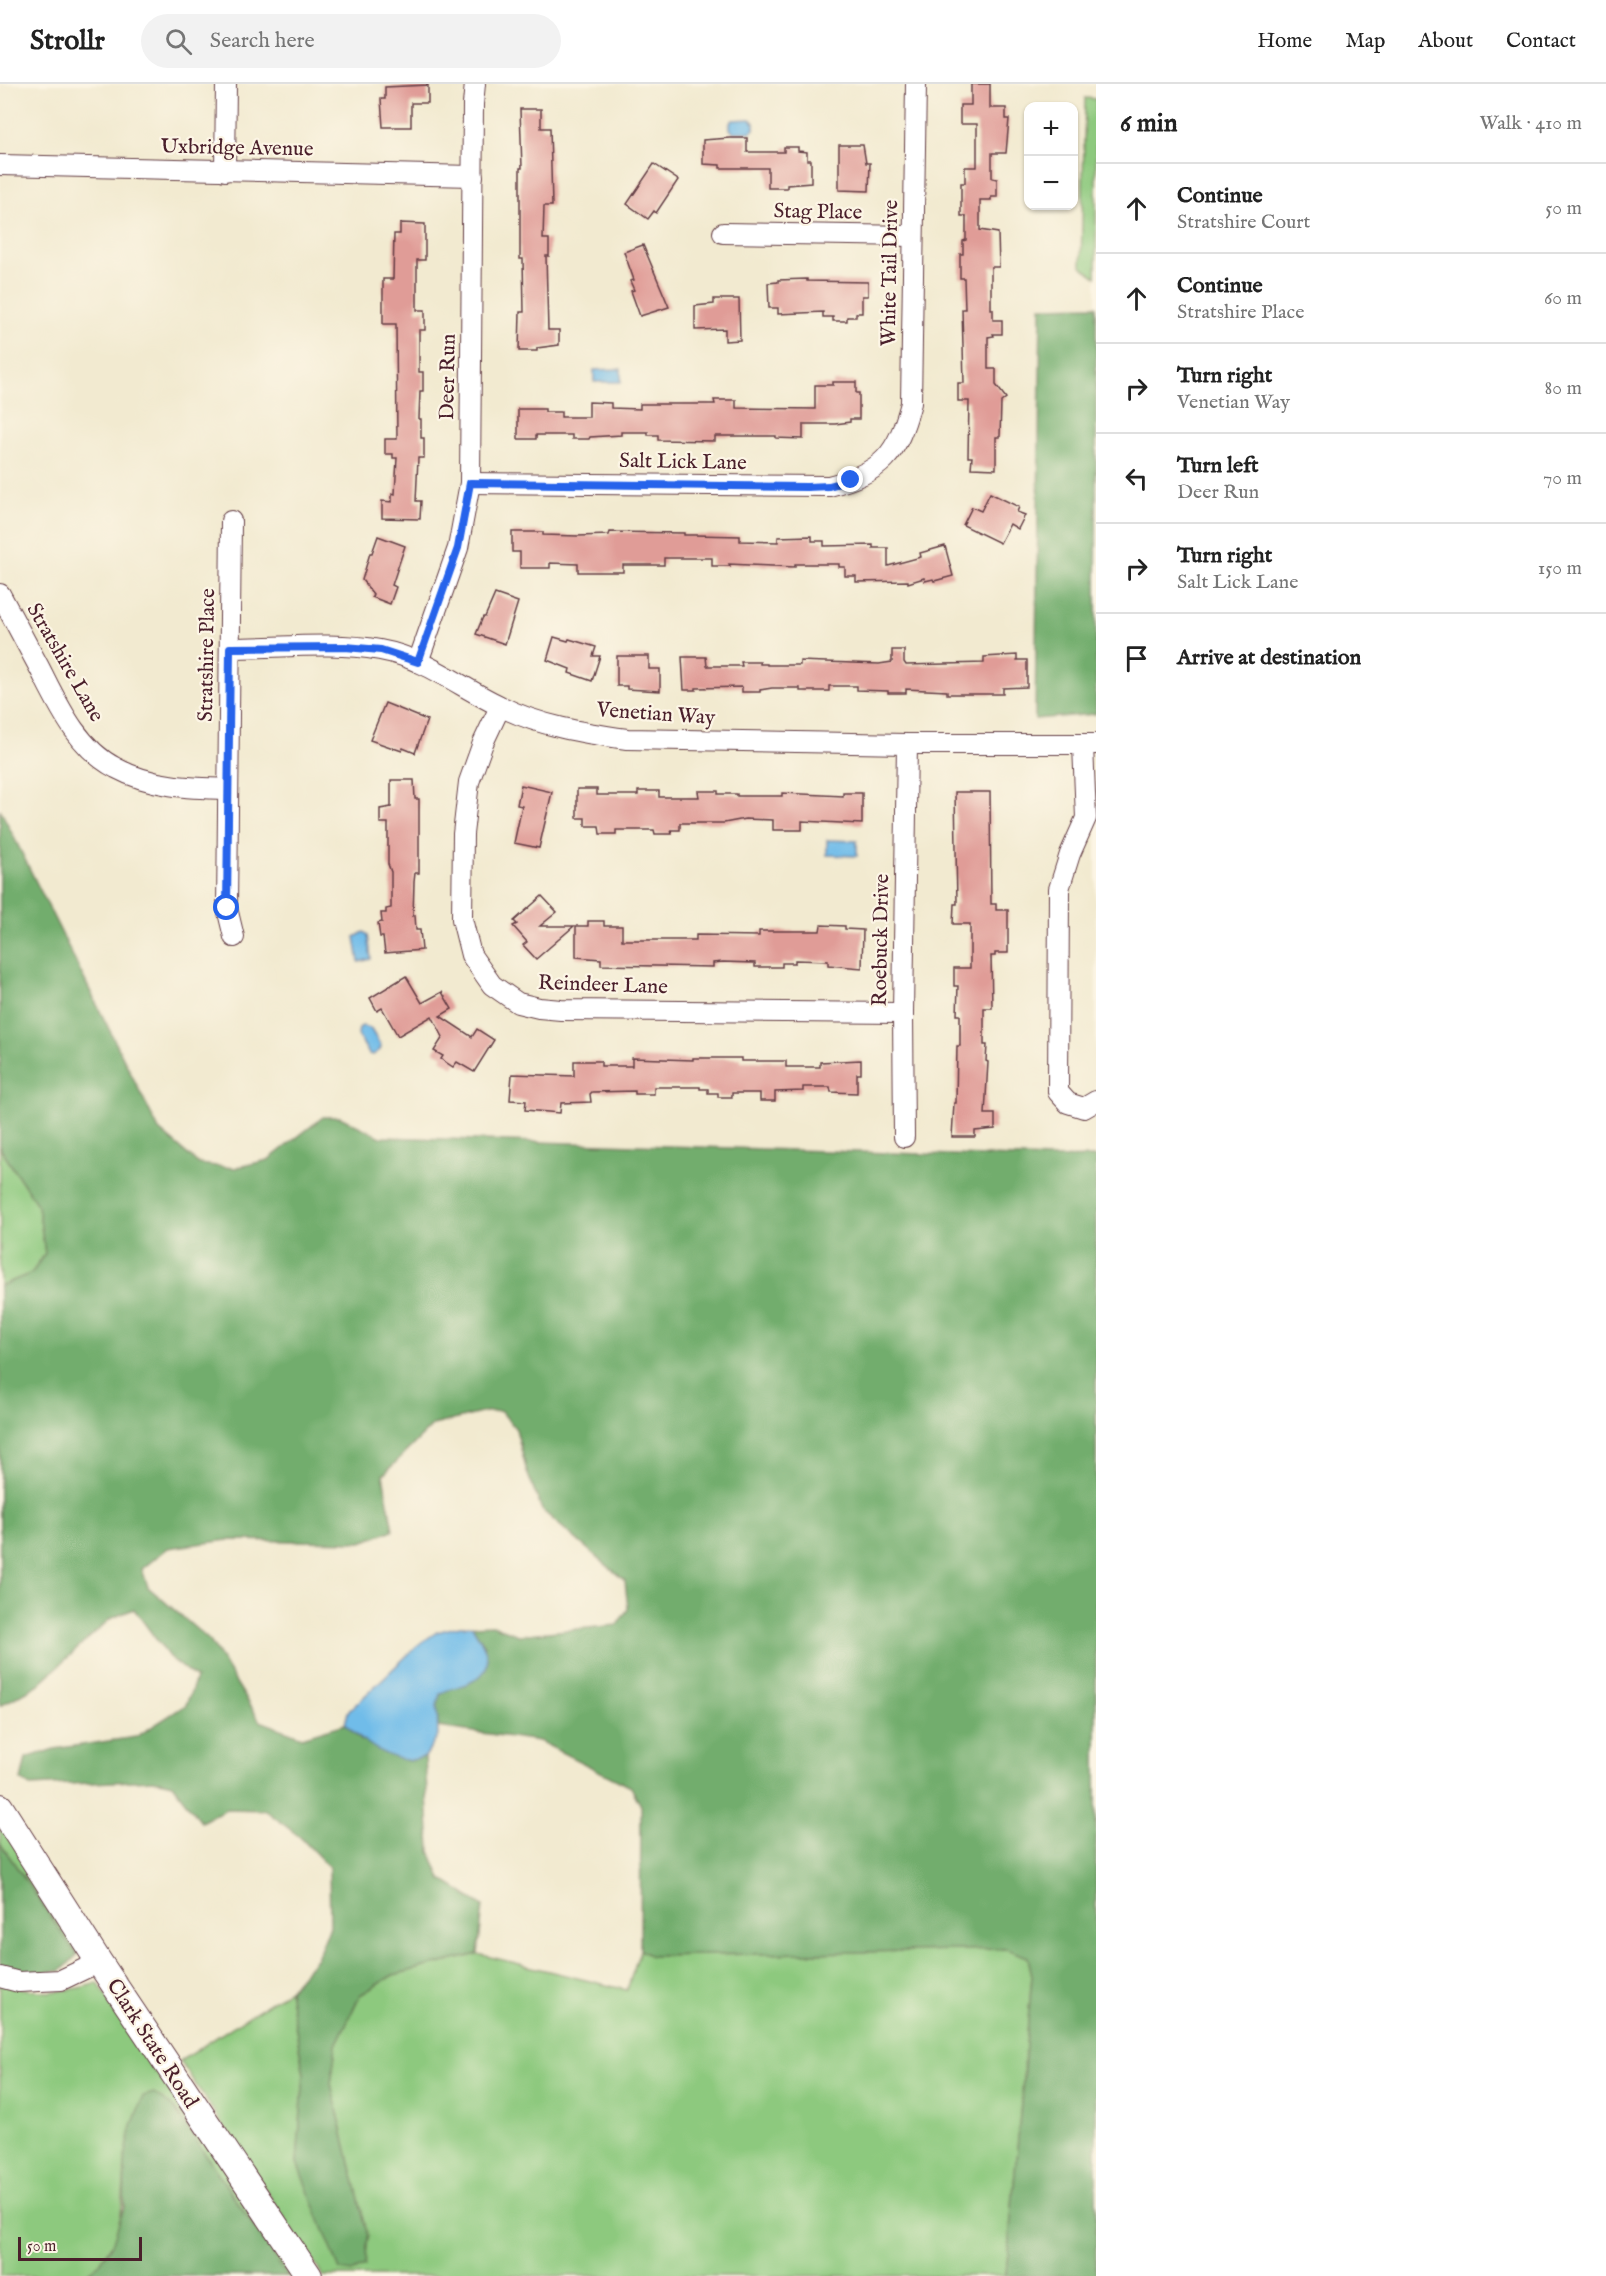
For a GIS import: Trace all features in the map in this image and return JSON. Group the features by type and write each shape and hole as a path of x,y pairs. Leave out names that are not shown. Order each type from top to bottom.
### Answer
{"main road":[{"name":"Clark State Road","path":"0,1807 99,1962 309,2276"}],"street":[{"path":"225,171 226,84"},
{"name":"Deer Run","path":"418,662 458,548 470,483 475,84"},
{"name":"White Tail Drive","path":"888,457 903,432 911,403 916,84"},
{"name":"Uxbridge Avenue","path":"0,165 473,176"},
{"name":"Stag Place","path":"723,233 913,236"},
{"name":"Salt Lick Lane","path":"470,483 829,486 870,472 888,457"},
{"name":"Stratshire Place","path":"231,521 227,908 234,937"},
{"name":"Stratshire Lane","path":"0,594 66,717 86,745 114,768 148,782 182,788 228,789"},
{"name":"Venetian Way","path":"230,648 345,647 381,650 418,662 444,674 500,707 537,721 581,733 627,739 907,744 1090,744"},
{"name":"Reindeer Lane","path":"500,707 483,743 470,782 463,834 462,919 471,955 492,985 518,1003 561,1010 903,1013"},
{"name":"Roebuck Drive","path":"904,1137 903,1013 907,744"},
{"path":"1090,744 1091,822 1071,854 1059,889 1058,1092 1068,1103 1083,1108 1096,1101"},
{"path":"0,1977 19,1982 61,1980 99,1962"}],"green space":[{"path":"1085,98 1096,99 1096,277 1081,266"},
{"path":"1096,306 1096,714 1035,719 1041,307"},
{"path":"0,809 159,1130 199,1164 234,1168 268,1160 323,1117 340,1117 381,1137 1052,1158 1096,1157 1096,2276 1006,2276 1032,1976 1028,1957 1006,1949 651,1956 640,1950 641,1806 631,1787 539,1741 438,1727 437,1706 440,1693 471,1682 485,1646 472,1626 493,1625 518,1635 617,1625 628,1609 625,1581 542,1510 527,1472 516,1429 501,1411 485,1412 433,1425 383,1475 393,1530 362,1542 228,1540 168,1548 142,1569 148,1587 210,1641 260,1721 302,1737 345,1724 362,1740 408,1761 425,1757 430,1851 441,1879 483,1906 478,1954 393,1975 360,1995 336,2045 331,2084 368,2237 365,2266 352,2272 340,2270 297,2163 304,2074 289,1990 317,1958 330,1926 329,1867 300,1837 265,1810 226,1809 201,1822 172,1784 154,1780 30,1786 21,1780 26,1758 54,1749 136,1737 186,1705 196,1678 169,1657 134,1609 110,1619 38,1685 0,1706 0,1286 32,1273 45,1253 38,1206 0,1148"},
{"path":"0,1148 38,1206 45,1253 32,1273 0,1286"},
{"path":"0,1820 82,1946 77,1955 0,1843"},
{"path":"0,1843 77,1955 61,1971 21,1973 0,1968"},
{"path":"1006,1949 1028,1957 1032,1976 1006,2276 323,2276 180,2061 289,1990 304,2074 297,2163 368,2237 331,2084 336,2045 360,1995 393,1975 478,1954 627,1990 640,1950 651,1956"},
{"path":"0,1983 49,1992 71,1990 98,1983 300,2276 287,2276 174,2108 125,2157 124,2188 119,2223 107,2254 97,2267 84,2275 0,2276"},
{"path":"154,2093 174,2108 287,2276 83,2276 100,2263 113,2242 124,2207 125,2157 132,2126 143,2096"}],"water":[{"path":"751,119 754,129 750,132 733,132 730,129 730,123 733,120"},
{"path":"621,369 621,382 594,382 594,370"},
{"path":"827,840 857,841 857,856 827,855"},
{"path":"364,932 368,935 371,959 359,962 355,937"},
{"path":"362,1026 370,1028 381,1046 380,1050 373,1055 369,1054 358,1035 359,1028"},
{"path":"460,1626 472,1626 485,1648 487,1663 480,1676 467,1684 440,1694 437,1706 438,1736 425,1757 408,1760 381,1752 365,1742 345,1724 348,1712 418,1645 437,1632"}],"building":[{"path":"971,84 990,84 990,108 1006,108 1006,119 1009,119 1006,153 992,153 992,178 997,179 997,197 991,197 991,200 980,200 980,230 998,233 999,267 991,267 991,309 993,309 993,320 1002,320 1002,334 993,334 994,336 988,337 988,369 996,369 996,385 1006,398 1001,402 1000,437 996,437 996,469 971,468 972,457 968,457 969,401 958,401 958,383 964,383 962,309 965,309 964,278 960,278 960,254 963,254 963,241 966,240 966,216 961,216 961,183 965,183 965,167 977,167 977,124 960,124 960,105 971,105"},
{"path":"428,85 428,103 411,103 411,127 383,127 381,99 385,99 385,87"},
{"path":"520,109 541,109 541,128 550,128 552,206 544,206 543,239 549,239 549,256 546,256 548,330 559,330 559,345 537,348 537,351 519,351 520,312 524,312 523,259 520,259 520,168 522,168"},
{"path":"747,138 747,152 784,152 784,147 798,147 798,151 807,152 807,160 811,160 811,183 787,185 787,188 768,188 768,168 720,168 720,165 703,164 703,140"},
{"path":"839,145 863,145 866,163 870,163 869,191 839,190"},
{"path":"654,164 678,180 656,213 654,211 648,219 627,204"},
{"path":"400,223 425,224 425,260 417,260 417,310 425,310 425,330 419,330 419,372 423,372 423,391 420,391 419,419 421,419 421,438 424,438 424,458 418,458 416,501 421,501 420,519 382,518 382,501 392,502 392,493 395,494 397,458 393,458 393,454 385,454 385,439 397,439 396,324 383,324 383,279 393,279 394,234 400,234"},
{"path":"643,245 669,307 640,316 631,291 634,290 630,281 634,280 624,252"},
{"path":"807,279 807,281 868,282 868,296 862,296 862,313 856,313 856,317 847,317 847,321 833,321 833,317 823,317 823,312 778,314 778,308 769,308 768,283 778,282 778,280"},
{"path":"714,299 739,299 740,340 725,341 725,329 695,330 695,306 714,304"},
{"path":"833,382 856,382 856,393 859,393 859,419 850,419 850,422 835,424 803,424 803,439 776,438 776,436 715,436 715,441 658,440 658,435 648,435 648,432 621,432 621,435 590,437 589,439 572,439 572,435 536,435 536,439 518,439 518,409 545,409 545,412 561,412 561,417 589,417 589,402 611,403 611,408 640,409 640,404 715,404 714,400 736,400 736,408 815,409 815,385 833,385"},
{"path":"990,493 1019,507 1017,512 1025,515 1018,529 1010,524 1000,543 963,525 972,507 981,511"},
{"path":"512,532 543,532 543,535 578,536 609,535 610,532 684,533 684,535 740,536 740,541 778,542 778,537 812,536 812,541 824,541 824,546 873,545 873,548 888,548 888,566 921,557 920,553 945,546 953,576 934,581 933,579 925,581 924,578 908,583 908,581 856,582 856,576 845,576 845,567 839,567 839,564 795,564 795,567 729,564 730,566 712,566 712,558 664,558 664,565 623,565 623,572 578,572 578,564 550,563 550,568 520,568 520,552 512,552"},
{"path":"378,536 405,546 392,585 396,587 390,604 372,597 373,594 362,580"},
{"path":"495,594 518,602 505,644 476,634"},
{"path":"554,637 596,647 593,656 600,656 592,681 569,673 570,669 547,660"},
{"path":"892,650 904,650 906,665 984,663 984,657 1017,655 1017,660 1027,660 1027,687 1003,688 1003,694 947,694 947,691 906,689 906,693 888,693 888,691 857,690 857,686 829,686 829,691 772,688 760,690 760,692 742,692 742,687 684,690 682,657 706,657 707,666 742,666 741,662 800,665 800,661 879,664 892,662"},
{"path":"617,656 649,656 649,669 660,669 660,691 627,689 627,686 617,686"},
{"path":"385,703 427,720 415,753 370,740"},
{"path":"391,780 414,780 415,799 419,799 419,873 415,873 413,916 415,915 416,930 420,930 422,950 385,953 378,923 382,922 381,913 386,913 386,909 391,908 391,872 388,864 388,823 380,823 380,809 391,807"},
{"path":"521,785 552,792 539,848 514,843 522,806 517,805"},
{"path":"577,789 597,789 597,795 638,795 638,791 659,791 659,797 699,797 698,791 718,791 718,794 737,794 737,796 782,796 782,793 843,796 843,793 862,793 862,824 802,821 802,830 773,830 773,820 745,819 724,823 680,823 680,830 671,830 672,834 655,834 654,830 616,830 616,834 600,834 599,826 585,826 585,818 577,818"},
{"path":"955,792 990,792 991,904 996,904 996,910 1008,910 1008,953 995,953 995,956 991,956 992,1008 984,1008 984,1045 987,1045 986,1061 988,1062 985,1114 995,1114 995,1129 975,1131 975,1137 952,1137 954,1103 956,1103 957,1046 960,1046 960,1015 957,1015 958,986 954,986 954,968 970,968 970,924 953,924 954,904 957,904"},
{"path":"542,896 557,912 540,926 574,926 536,959 523,945 527,942 513,926 517,924 514,921"},
{"path":"588,921 604,921 604,926 622,926 622,940 696,940 696,935 759,936 759,931 820,931 821,925 845,926 845,929 863,930 862,968 828,965 828,961 795,960 795,963 782,963 782,967 755,967 755,963 723,962 713,963 713,967 601,965 601,959 576,957 576,926 588,926"},
{"path":"406,976 422,1003 442,992 452,1009 440,1016 472,1037 477,1029 494,1040 474,1072 457,1062 453,1067 441,1059 443,1056 434,1051 443,1037 432,1016 398,1036 382,1008 377,1011 370,998"},
{"path":"632,1058 693,1060 693,1058 741,1058 741,1061 786,1061 786,1067 820,1067 820,1062 861,1060 861,1074 857,1074 857,1093 831,1092 830,1087 803,1087 803,1091 775,1092 775,1101 760,1101 760,1093 732,1093 732,1097 718,1097 718,1093 708,1093 708,1089 700,1089 700,1087 654,1087 654,1094 635,1094 635,1091 592,1092 591,1102 561,1103 560,1113 525,1110 526,1101 510,1100 512,1074 574,1076 574,1061 601,1061 601,1066 632,1066"}],"route":[{"path":"227,908 230,648 345,647 381,650 418,662 458,548 470,483 807,487 829,486 851,480"}]}
